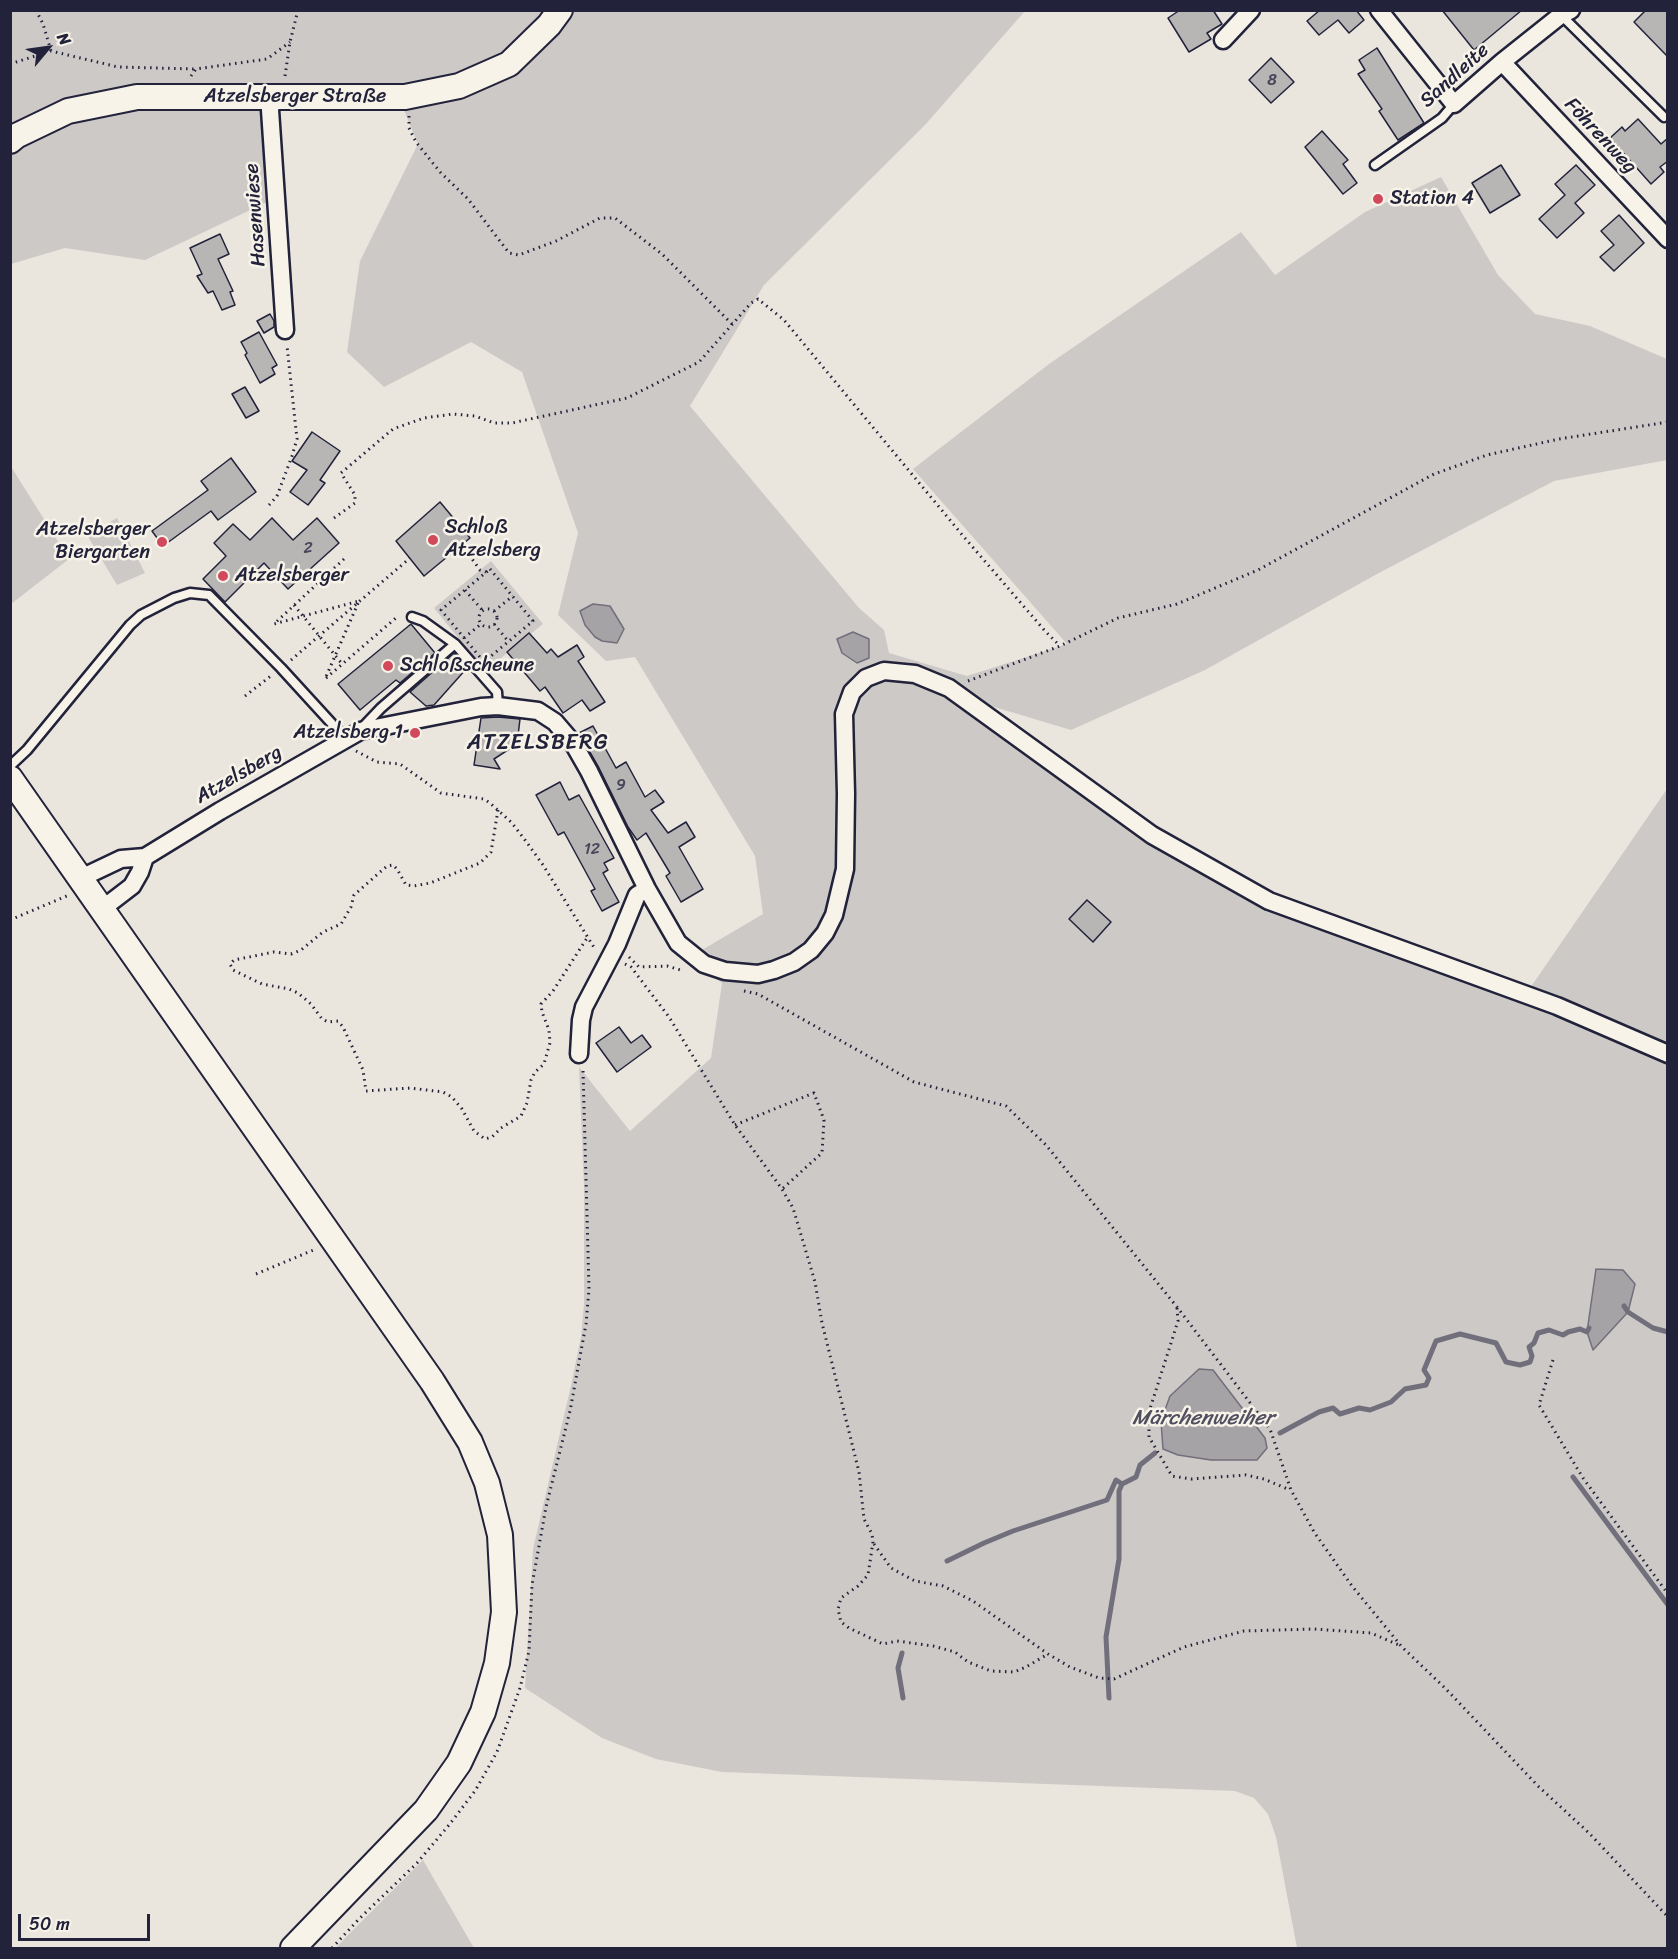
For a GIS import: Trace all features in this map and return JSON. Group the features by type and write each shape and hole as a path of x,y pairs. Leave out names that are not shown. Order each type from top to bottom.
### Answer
{"street":[{"name":"Atzelsberger Straße","path":"10,141 68,111 137,97 405,97 459,86 509,64 549,25 560,10"},
{"path":"1223,40 1251,10"},
{"path":"1379,10 1454,104"},
{"name":"Sandleite","path":"1454,104 1502,62 1566,13"},
{"name":"Föhrenweg","path":"1502,62 1668,239"},
{"name":"Hasenwiese","path":"273,98 270,110 285,330"},
{"name":"Atzelsberg","path":"84,882 122,860 145,857 353,734 403,721 498,706 538,711 555,722 573,743 647,889 678,943 704,964 725,971 758,974 794,963 811,950 825,933 834,915 844,869 846,794 844,714 852,692 866,678 884,671 915,674 949,688"},
{"path":"949,688 1152,835 1269,901 1557,1006 1668,1054"},
{"path":"10,778 432,1381 470,1442 487,1483 500,1534 504,1612 497,1663 483,1712 459,1763 426,1810 293,1948"},
{"path":"102,909 132,886 145,857"},
{"path":"579,1054 580,1020 584,1007 613,951 638,895 647,889"}],"lane":[{"name":"Sandleite","path":"1566,13 1664,117"},
{"name":"Sandleite","path":"1375,165 1442,118 1454,104"},
{"path":"10,766 27,750 130,625 141,615 174,598 190,593 209,595 281,668 353,734 455,644"},
{"path":"412,617 423,621 455,644 497,692 498,706"}],"path":[{"path":"36,10 44,24 51,51"},
{"path":"273,98 284,86 290,42 298,10"},
{"path":"10,64 51,51 118,67 196,69 267,59 290,42"},
{"path":"196,69 191,76 195,91 214,97"},
{"path":"405,97 410,128 416,142 440,172 468,199 509,253 519,255 556,241 600,218 615,218 662,254 733,325"},
{"path":"334,518 355,503 355,495 341,473 393,429 424,417 453,414 475,416 494,423 512,423 627,398 699,362 751,303 758,299 784,320 964,537 1060,646"},
{"path":"269,505 277,496 297,439 285,330"},
{"path":"949,688 1060,646 1118,618 1177,604 1258,570 1434,474 1487,455 1559,440 1668,422"},
{"path":"462,544 480,570 486,572"},
{"path":"245,696 410,558"},
{"path":"344,559 274,624 359,601"},
{"path":"490,569 533,621 484,662 441,610 465,590 490,569"},
{"path":"465,590 483,611"},
{"path":"494,611 513,596"},
{"path":"359,601 325,679 397,617"},
{"path":"294,605 343,665"},
{"path":"488,609 494,611 497,616 494,624 488,627 481,624 479,615 488,609"},
{"path":"455,644 481,624"},
{"path":"494,624 508,642"},
{"path":"353,734 358,753 367,758 376,762 400,764 441,793 484,799 498,810 512,823 543,865 596,951 613,951 639,966 667,966 682,970"},
{"path":"498,810 491,852 480,863 430,883 414,886 406,885 393,865 387,866 354,895 351,907 341,924 323,932 301,950 291,954 274,952 234,960 230,964 233,970 262,984 298,993 311,1004 322,1019 328,1022 338,1021 363,1070 366,1091 410,1088 443,1092 452,1097 462,1109 474,1131 485,1139 492,1137 501,1128 521,1116 527,1103 531,1080 535,1072 544,1064 550,1043 549,1030 541,1004 553,992 587,938"},
{"path":"10,920 84,882"},
{"path":"613,951 631,967 669,1017 735,1125 794,1208 815,1282 822,1323 859,1472 864,1519 872,1534 873,1542 868,1575 858,1586 841,1598 838,1609 841,1622 883,1644 897,1641 933,1646 955,1652 968,1662 991,1671 1014,1672 1048,1654"},
{"path":"747,992 758,994 914,1082 1006,1106 1046,1145 1177,1306 1270,1429 1291,1490 1314,1532 1352,1586 1402,1647 1445,1688 1538,1786 1589,1833 1668,1917"},
{"path":"332,1948 359,1918 417,1863 475,1791 497,1752 520,1688 530,1651 532,1585 546,1507 574,1390 587,1312 589,1289 583,1070 579,1054"},
{"path":"735,1125 814,1093 824,1120 822,1153 782,1189"},
{"path":"256,1274 334,1241"},
{"path":"1177,1306 1178,1321 1149,1412 1149,1437 1172,1476 1191,1479 1246,1475 1264,1479 1291,1490"},
{"path":"1552,1360 1539,1405 1583,1478 1668,1594"},
{"path":"873,1542 891,1568 915,1581 943,1586 973,1600 1048,1654 1070,1667 1098,1678 1114,1678 1184,1647 1244,1631 1314,1629 1371,1633 1402,1647"}],"shaded area":[{"path":"11,11 1025,11 925,125 764,285 690,406 859,608 884,630 889,653 967,676 1067,644 913,469 1049,364 1241,232 1275,275 1365,212 1441,177 1498,275 1535,314 1590,326 1667,359 1667,460 1554,481 1377,574 1205,670 1071,730 991,706 1152,835 1269,901 1528,991 1667,789 1667,1948 1297,1948 1276,1837 1268,1814 1254,1798 1235,1791 722,1772 656,1759 602,1738 525,1688 533,1549 570,1390 581,1337 584,1304 584,1187 579,1067 630,1131 711,1058 722,983 685,960 763,914 755,856 635,657 606,661 558,615 578,533 522,372 471,342 384,387 347,352 360,261 418,144 404,110 278,110 280,196 145,260 65,248 11,264","holes":["1199,1369 1161,1421 1170,1396"]},
{"path":"10,465 69,559 11,604 10,604"},
{"path":"117,518 145,573 117,585 87,535"},
{"path":"491,561 543,624 485,671 434,608"},
{"path":"423,1860 474,1948 336,1948 346,1937"}],"water":[{"path":"593,604 610,606 624,629 617,643 602,641 595,637 585,625 580,611"},
{"path":"853,632 869,639 869,658 857,663 842,653 837,639"},
{"path":"1596,1269 1623,1270 1635,1284 1628,1312 1593,1350 1587,1332"},
{"name":"Märchenweiher","path":"1199,1369 1213,1370 1265,1438 1267,1448 1257,1460 1211,1460 1178,1455 1163,1449 1161,1421 1170,1396"}],"building":[{"path":"1180,10 1213,10 1222,24 1207,33 1211,39 1189,52 1168,18"},
{"path":"1320,10 1356,10 1364,20 1349,33 1338,20 1319,35 1307,21"},
{"path":"1442,10 1522,10 1474,50"},
{"path":"1646,10 1668,10 1668,57 1634,22"},
{"path":"1377,48 1424,123 1398,140 1379,111 1382,109 1358,74 1365,70 1359,60"},
{"path":"1271,58 1294,82 1271,103 1249,80"},
{"path":"1638,119 1661,144 1668,138 1668,161 1660,167 1664,172 1651,184 1610,138 1622,127 1625,131"},
{"path":"1322,131 1348,160 1343,164 1357,183 1343,194 1305,147"},
{"path":"1501,165 1520,195 1490,213 1472,183"},
{"path":"1576,165 1595,185 1575,203 1584,213 1557,238 1539,219 1565,195 1555,184"},
{"path":"1619,215 1644,243 1614,271 1600,257 1614,245 1601,231"},
{"path":"220,234 229,254 218,259 233,291 230,292 235,305 222,310 213,291 208,293 197,276 202,274 190,248"},
{"path":"270,314 274,327 264,333 257,321"},
{"path":"259,332 277,365 272,368 275,374 260,383 245,355 247,353 241,342"},
{"path":"245,387 259,411 246,418 232,394"},
{"path":"312,432 340,451 320,480 325,483 308,505 290,492 307,470 292,461"},
{"path":"231,458 256,492 218,520 211,511 163,546 152,531 208,490 201,481"},
{"name":"Schloß Atzelsberg","path":"440,502 470,538 424,576 396,541"},
{"path":"272,518 293,540 317,518 339,543 288,589 264,563 225,602 203,579 226,556 214,543 233,524 250,540"},
{"name":"Schloßscheune","path":"411,624 435,653 400,683 396,680 360,710 338,684"},
{"path":"529,633 547,653 551,649 558,657 577,645 584,657 578,661 605,702 590,711 582,700 563,713 545,687 540,691 507,652"},
{"path":"454,653 467,668 434,705 426,706 410,692"},
{"path":"481,718 520,719 517,744 494,759 500,769 474,765"},
{"path":"593,726 616,768 626,762 645,797 655,790 664,802 651,810 668,833 686,822 695,837 679,847 703,889 681,902 666,876 670,873 646,833 637,840 628,827 579,733"},
{"path":"560,782 569,800 579,795 614,858 604,863 608,870 603,873 619,902 602,911 591,891 595,889 564,832 558,835 536,795"},
{"path":"1087,900 1111,922 1093,942 1069,919"},
{"path":"619,1027 631,1043 642,1035 651,1047 617,1072 596,1043"}],"waterway":[{"path":"1624,1306 1628,1312 1653,1328 1668,1332"},
{"path":"1280,1433 1319,1412 1333,1408 1340,1414 1359,1408 1370,1410 1391,1402 1405,1389 1426,1385 1429,1378 1424,1370 1436,1341 1460,1334 1496,1343 1506,1362 1520,1365 1530,1362 1532,1356 1529,1347 1534,1343 1538,1333 1549,1330 1563,1335 1580,1329 1587,1332 1589,1328"},
{"path":"1109,1698 1106,1637 1119,1559 1119,1491 1122,1484 1136,1477 1140,1465 1155,1453"},
{"path":"1573,1477 1668,1605"},
{"path":"947,1561 1013,1531 1107,1500 1116,1480 1122,1484"},
{"path":"902,1653 898,1668 903,1698"}],"place":[{"name":"Station 4","path":"1378,199"},
{"name":"Schloß Atzelsberg","path":"433,540"},
{"name":"Atzelsberger Biergarten","path":"162,542"},
{"name":"Atzelsberger","path":"223,576"},
{"name":"Schloßscheune","path":"388,666"},
{"name":"Atzelsberg 1","path":"415,733"}],"district":[{"name":"ATZELSBERG","path":"538,743"}]}
